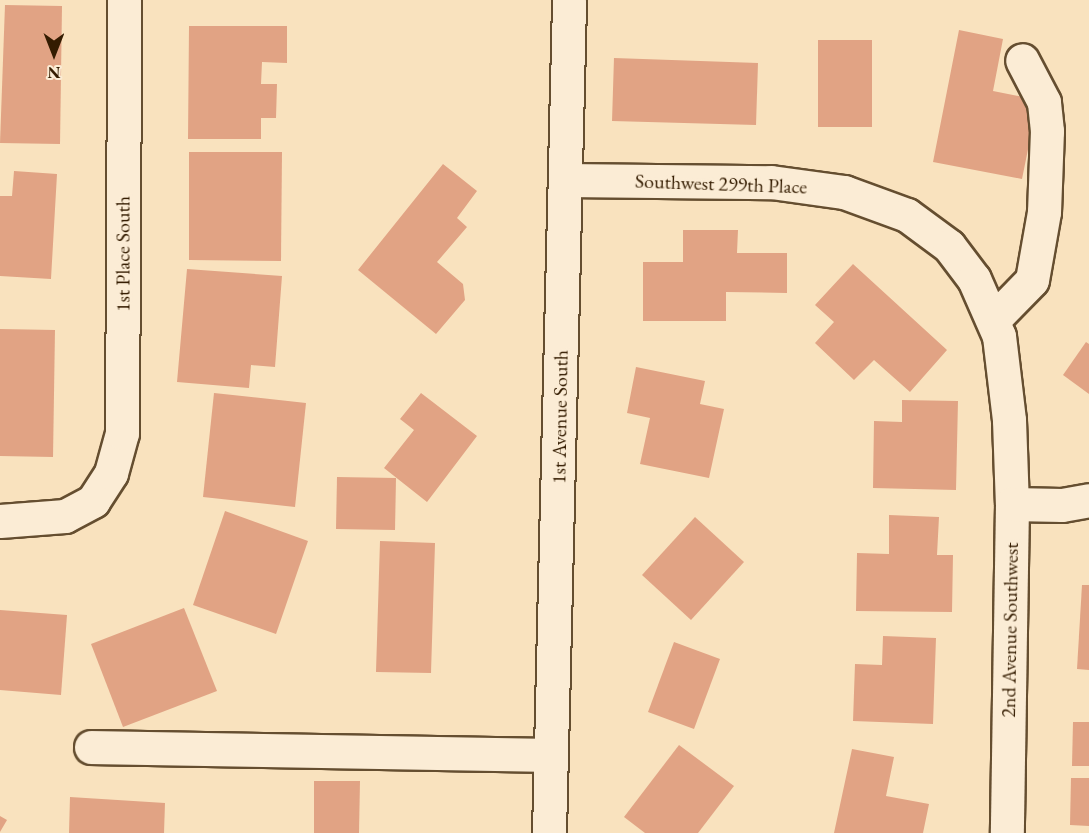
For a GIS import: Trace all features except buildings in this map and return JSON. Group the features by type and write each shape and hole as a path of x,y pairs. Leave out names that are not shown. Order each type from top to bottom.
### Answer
{"street":[{"name":"1st Place South","path":"0,521 65,516 93,501 111,473 122,433 124,0"},
{"name":"1st Avenue South","path":"549,833 569,0"},
{"path":"994,319 1032,280 1044,212 1047,131 1044,102 1022,60"},
{"name":"Southwest 299th Place","path":"566,180 771,182 808,185 876,201 907,215 949,246 974,279 994,319 1010,420 1012,504"},
{"path":"1012,504 1039,506 1089,500"},
{"name":"2nd Avenue Southwest","path":"1007,833 1012,504"},
{"path":"91,747 551,756"}]}
